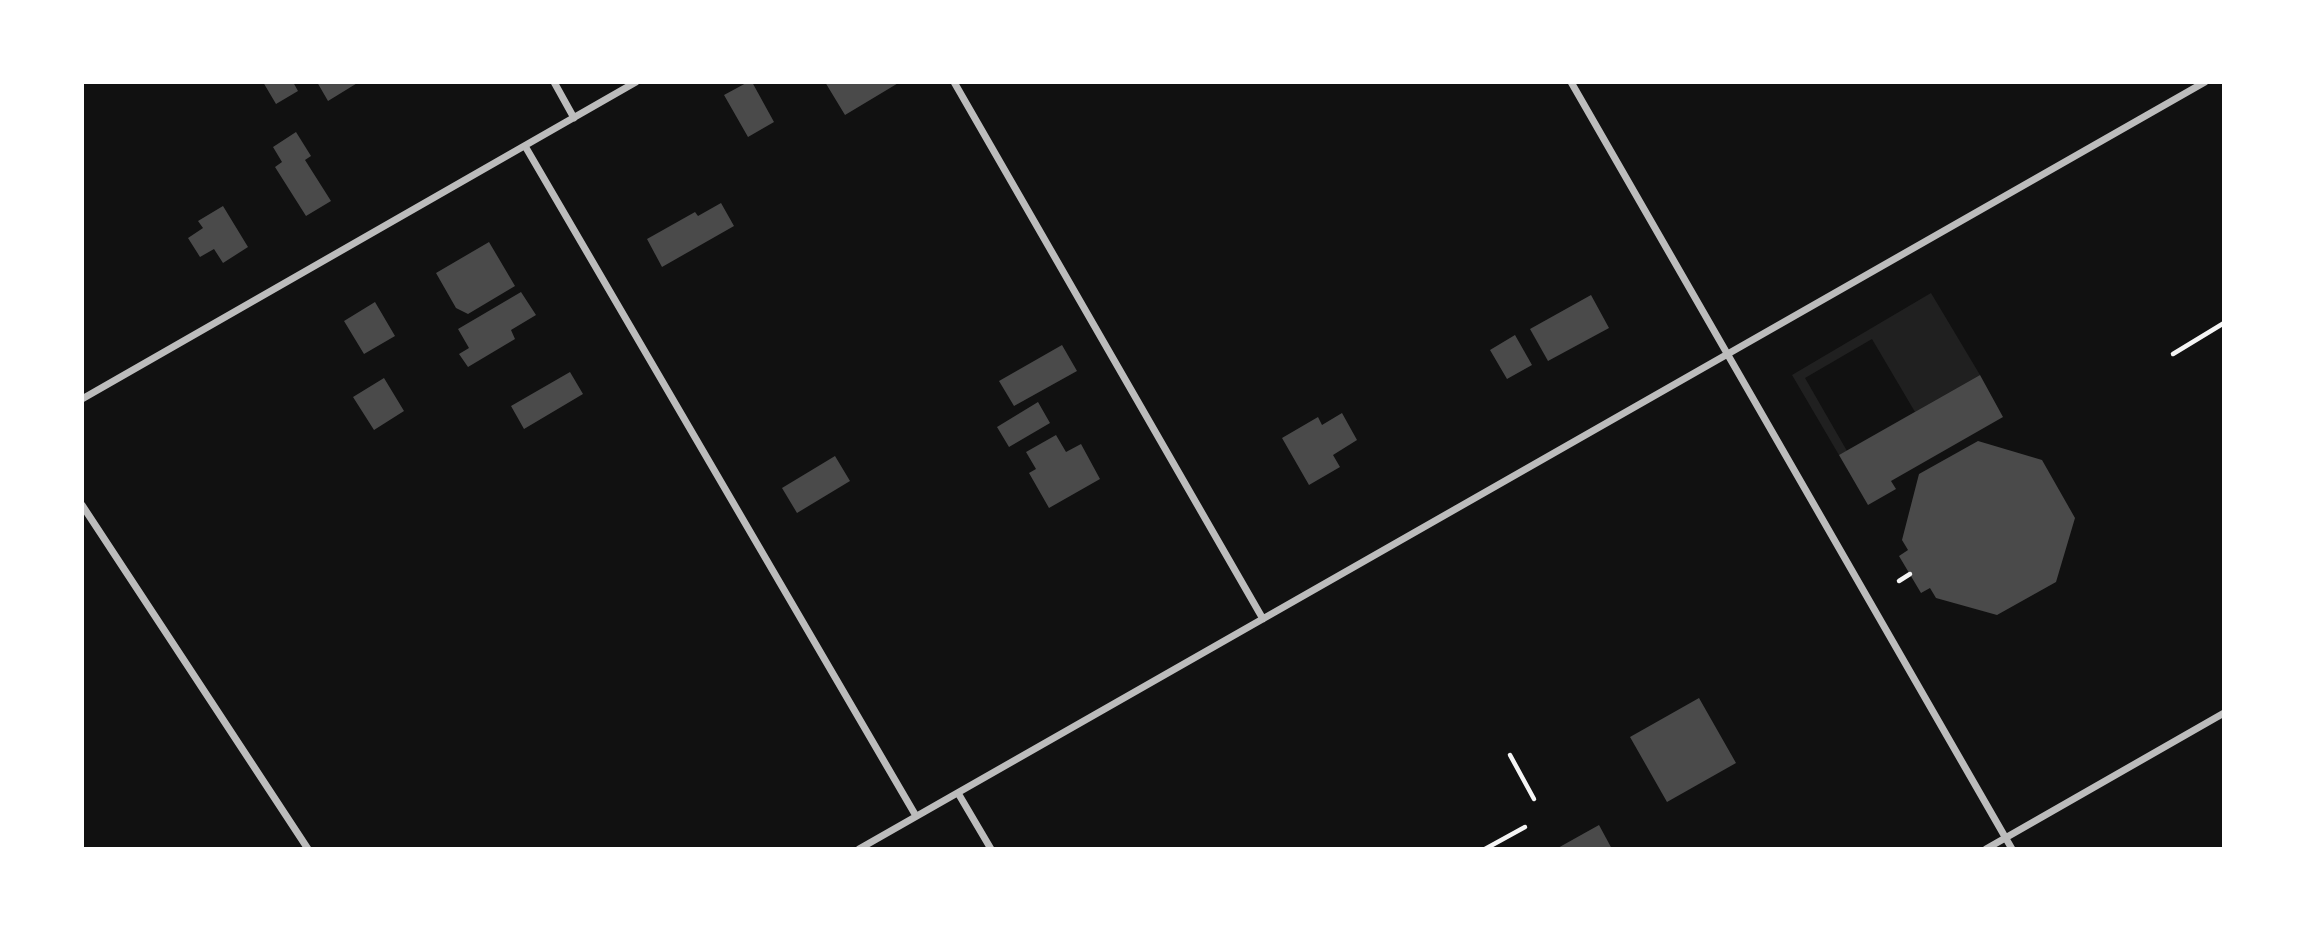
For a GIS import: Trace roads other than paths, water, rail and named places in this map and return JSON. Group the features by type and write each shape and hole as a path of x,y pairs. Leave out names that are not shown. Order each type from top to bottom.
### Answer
{"street":[{"path":"554,82 574,118"},
{"path":"82,399 636,82"},
{"path":"954,82 1263,619"},
{"path":"1571,82 2012,849"},
{"path":"859,849 2205,82"},
{"path":"526,146 916,816"},
{"path":"82,505 308,849"},
{"path":"1986,849 2224,713"},
{"path":"958,793 991,849"}]}
